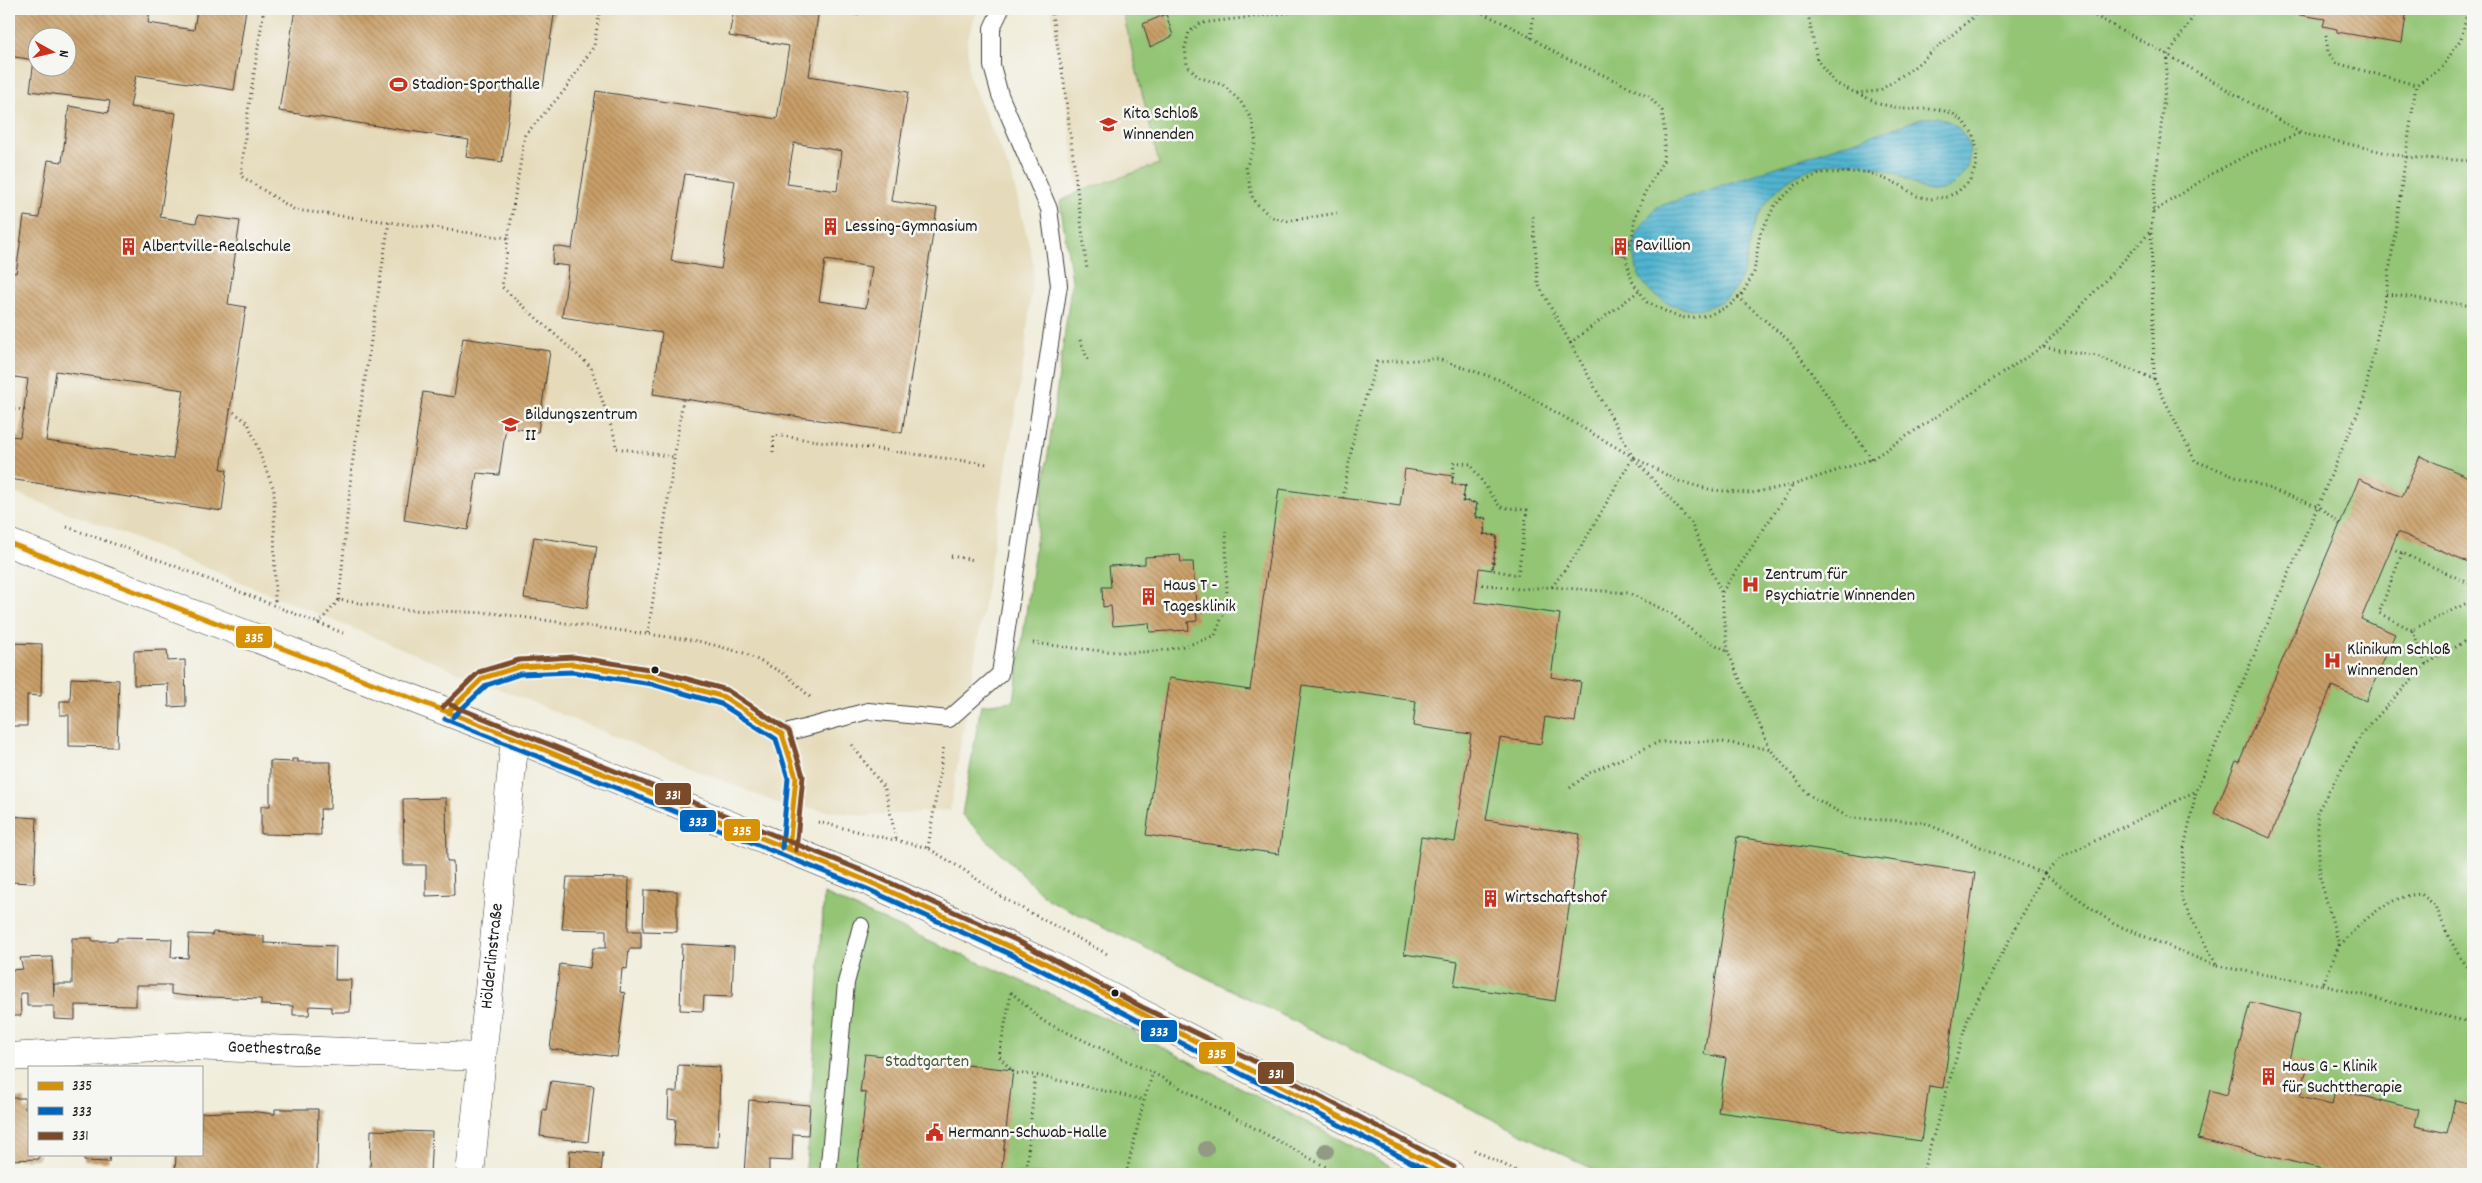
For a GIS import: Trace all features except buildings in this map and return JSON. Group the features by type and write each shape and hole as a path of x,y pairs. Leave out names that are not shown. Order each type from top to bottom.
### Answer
{"street":[{"path":"9,543 516,738 870,882 1031,956 1139,1014 1244,1065 1450,1174"},
{"name":"Hölderlinstraße","path":"470,1174 516,738"},
{"name":"Goethestraße","path":"9,1057 189,1046 481,1057"}],"lane":[{"path":"782,734 868,711 948,719 1000,674 1059,285 1048,209 1000,95 992,66 992,28 1001,9"},
{"path":"448,712 483,678 493,674 519,667 573,664 654,677 724,697 782,734 796,777 789,848"},
{"path":"828,1174 846,983 861,926"}],"path":[{"path":"264,9 247,118 241,176 295,210 508,238"},
{"path":"600,9 594,46 564,91 525,135 502,287 591,367 615,438 616,448 674,457"},
{"path":"1051,9 1065,92 1088,266 1087,275"},
{"path":"1317,9 1201,23 1189,32 1185,48 1187,65 1198,77 1223,85 1240,101 1251,118 1256,140 1246,168 1253,200 1271,217 1288,221 1337,212"},
{"path":"1474,9 1531,38 1559,55 1649,96 1662,111 1665,135 1663,161 1644,194 1626,259 1632,281 1647,302 1673,316 1685,318 1707,316 1729,306 1743,292 1754,272 1760,234 1775,205 1796,185 1822,173 1867,172 1900,185 1916,196 1932,199 1947,197 1957,192 1969,182 1976,166 1977,151 1974,135 1964,122 1952,113 1937,108 1904,109 1880,104 1835,83 1818,60 1807,9"},
{"path":"1531,38 1534,9"},
{"path":"1856,93 1879,91 1913,68 1980,9"},
{"path":"2082,9 2168,55 2301,133 2405,157 2473,161"},
{"path":"2198,9 2168,55 2151,231 2154,378 2171,416 2195,461 2319,507 2340,524"},
{"path":"2326,35 2328,52 2336,63 2416,85 2441,69 2461,39 2468,9"},
{"path":"2217,966 2181,899 2183,853 2196,791 2364,398 2386,294 2416,85"},
{"path":"2153,212 2212,173 2253,152 2301,133"},
{"path":"1533,216 1538,284 1633,457 1691,523 1721,592 1728,652 1770,750 1809,795 1850,818 1922,822 2044,874 2114,924 2217,966 2323,985 2472,1022 2473,1008"},
{"path":"339,600 352,464 389,222"},
{"path":"1343,498 1354,434 1377,362 1438,359 1500,380 1678,481 1712,490 1751,493 1793,485 1872,460 2042,347 2151,231"},
{"path":"1570,343 1640,291"},
{"path":"2386,294 2473,306"},
{"path":"1738,297 1789,340 1872,460"},
{"path":"1078,337 1089,363"},
{"path":"2042,347 2097,356 2154,378"},
{"path":"648,633 683,399"},
{"path":"9,408 25,410"},
{"path":"230,409 248,423 274,490 274,605"},
{"path":"773,452 774,435 987,464"},
{"path":"1552,587 1581,547 1633,457"},
{"path":"1454,462 1470,464 1500,506 1528,510 1518,575 1492,570 1497,536 1484,534 1486,518 1475,517 1477,503 1462,501 1465,486 1452,484 1454,462"},
{"path":"1721,592 1793,485"},
{"path":"9,506 18,509"},
{"path":"64,526 165,562 319,623"},
{"path":"1033,643 1134,654 1191,646 1215,635 1227,604 1226,530"},
{"path":"2391,548 2473,585"},
{"path":"2402,553 2379,613 2412,630 2426,664"},
{"path":"951,556 974,560"},
{"path":"1477,584 1518,589 1552,587 1629,593 1672,614 1695,633 1728,652"},
{"path":"2412,630 2473,600"},
{"path":"2339,945 2320,878 2317,812 2363,732 2426,664 2473,637"},
{"path":"896,840 928,848 948,719"},
{"path":"1570,788 1589,773 1659,742 1716,741 1770,750"},
{"path":"1922,1174 1968,1018 2044,874 2062,857 2196,791"},
{"path":"2323,985 2339,945 2379,908 2404,895 2420,894 2436,906 2447,934 2462,961 2472,970"},
{"path":"1144,1100 1014,1072 999,1056 1011,992 1043,1020 1153,1073 1339,1174"},
{"path":"1126,1174 1144,1100 1153,1073"},
{"path":"1026,1174 1035,1075"}],"shaded area":[{"name":"Bildungszentrum II","path":"9,9 978,9 967,40 969,77 1012,176 1034,265 1024,359 950,810 866,816 779,804 107,527 9,491"},
{"name":"Kita Schloß Winnenden","path":"1051,9 1122,9 1159,164 1078,192 1064,83"}],"green space":[{"name":"Zentrum für Psychiatrie Winnenden","path":"1122,9 2473,9 2473,1174 1613,1174 1595,1170 1047,899 962,815 981,705 1014,701 1072,280 1060,202 1078,192 1159,164"},
{"name":"Stadtgarten","path":"824,894 1114,1022 1406,1174 805,1174 809,1140"}],"water":[{"path":"1936,117 1957,127 1966,138 1969,147 1967,166 1963,174 1950,187 1941,190 1927,190 1891,172 1863,164 1848,163 1820,166 1793,177 1779,188 1767,202 1754,226 1741,278 1732,293 1725,299 1709,307 1692,309 1676,306 1661,299 1648,289 1639,275 1634,259 1636,236 1647,218 1657,207 1923,118"}],"transit line":[{"name":"335","path":"9,543 515,738 870,882 1047,964 1450,1174"},
{"name":"331","path":"443,707 479,672 519,660 574,657 655,670 727,690 789,731 803,776 796,850"},
{"name":"335","path":"448,712 483,678 519,667 573,664 654,677 724,697 782,734 796,777 789,849"},
{"name":"333","path":"453,717 487,685 520,674 573,672 652,684 721,704 776,739 788,778 782,848"},
{"name":"331","path":"451,705 873,875 1018,941 1142,1007 1248,1058 1454,1167"},
{"name":"333","path":"445,719 867,889 1012,955 1434,1174"}],"place":[{"name":"Stadion-Sporthalle","path":"398,85"},
{"name":"Kita Schloß Winnenden","path":"1109,124"},
{"name":"Lessing-Gymnasium","path":"831,227"},
{"name":"Pavillion","path":"1621,246"},
{"name":"Albertville-Realschule","path":"128,247"},
{"name":"Bildungszentrum II","path":"511,425"},
{"name":"Zentrum für Psychiatrie Winnenden","path":"1751,585"},
{"name":"Haus T - Tagesklinik","path":"1149,596"},
{"name":"Klinikum Schloß Winnenden","path":"2333,660"},
{"name":"Wirtschaftshof","path":"1491,898"},
{"name":"Haus G - Klinik für Suchttherapie","path":"2268,1077"},
{"name":"Hermann-Schwab-Halle","path":"934,1133"}]}
